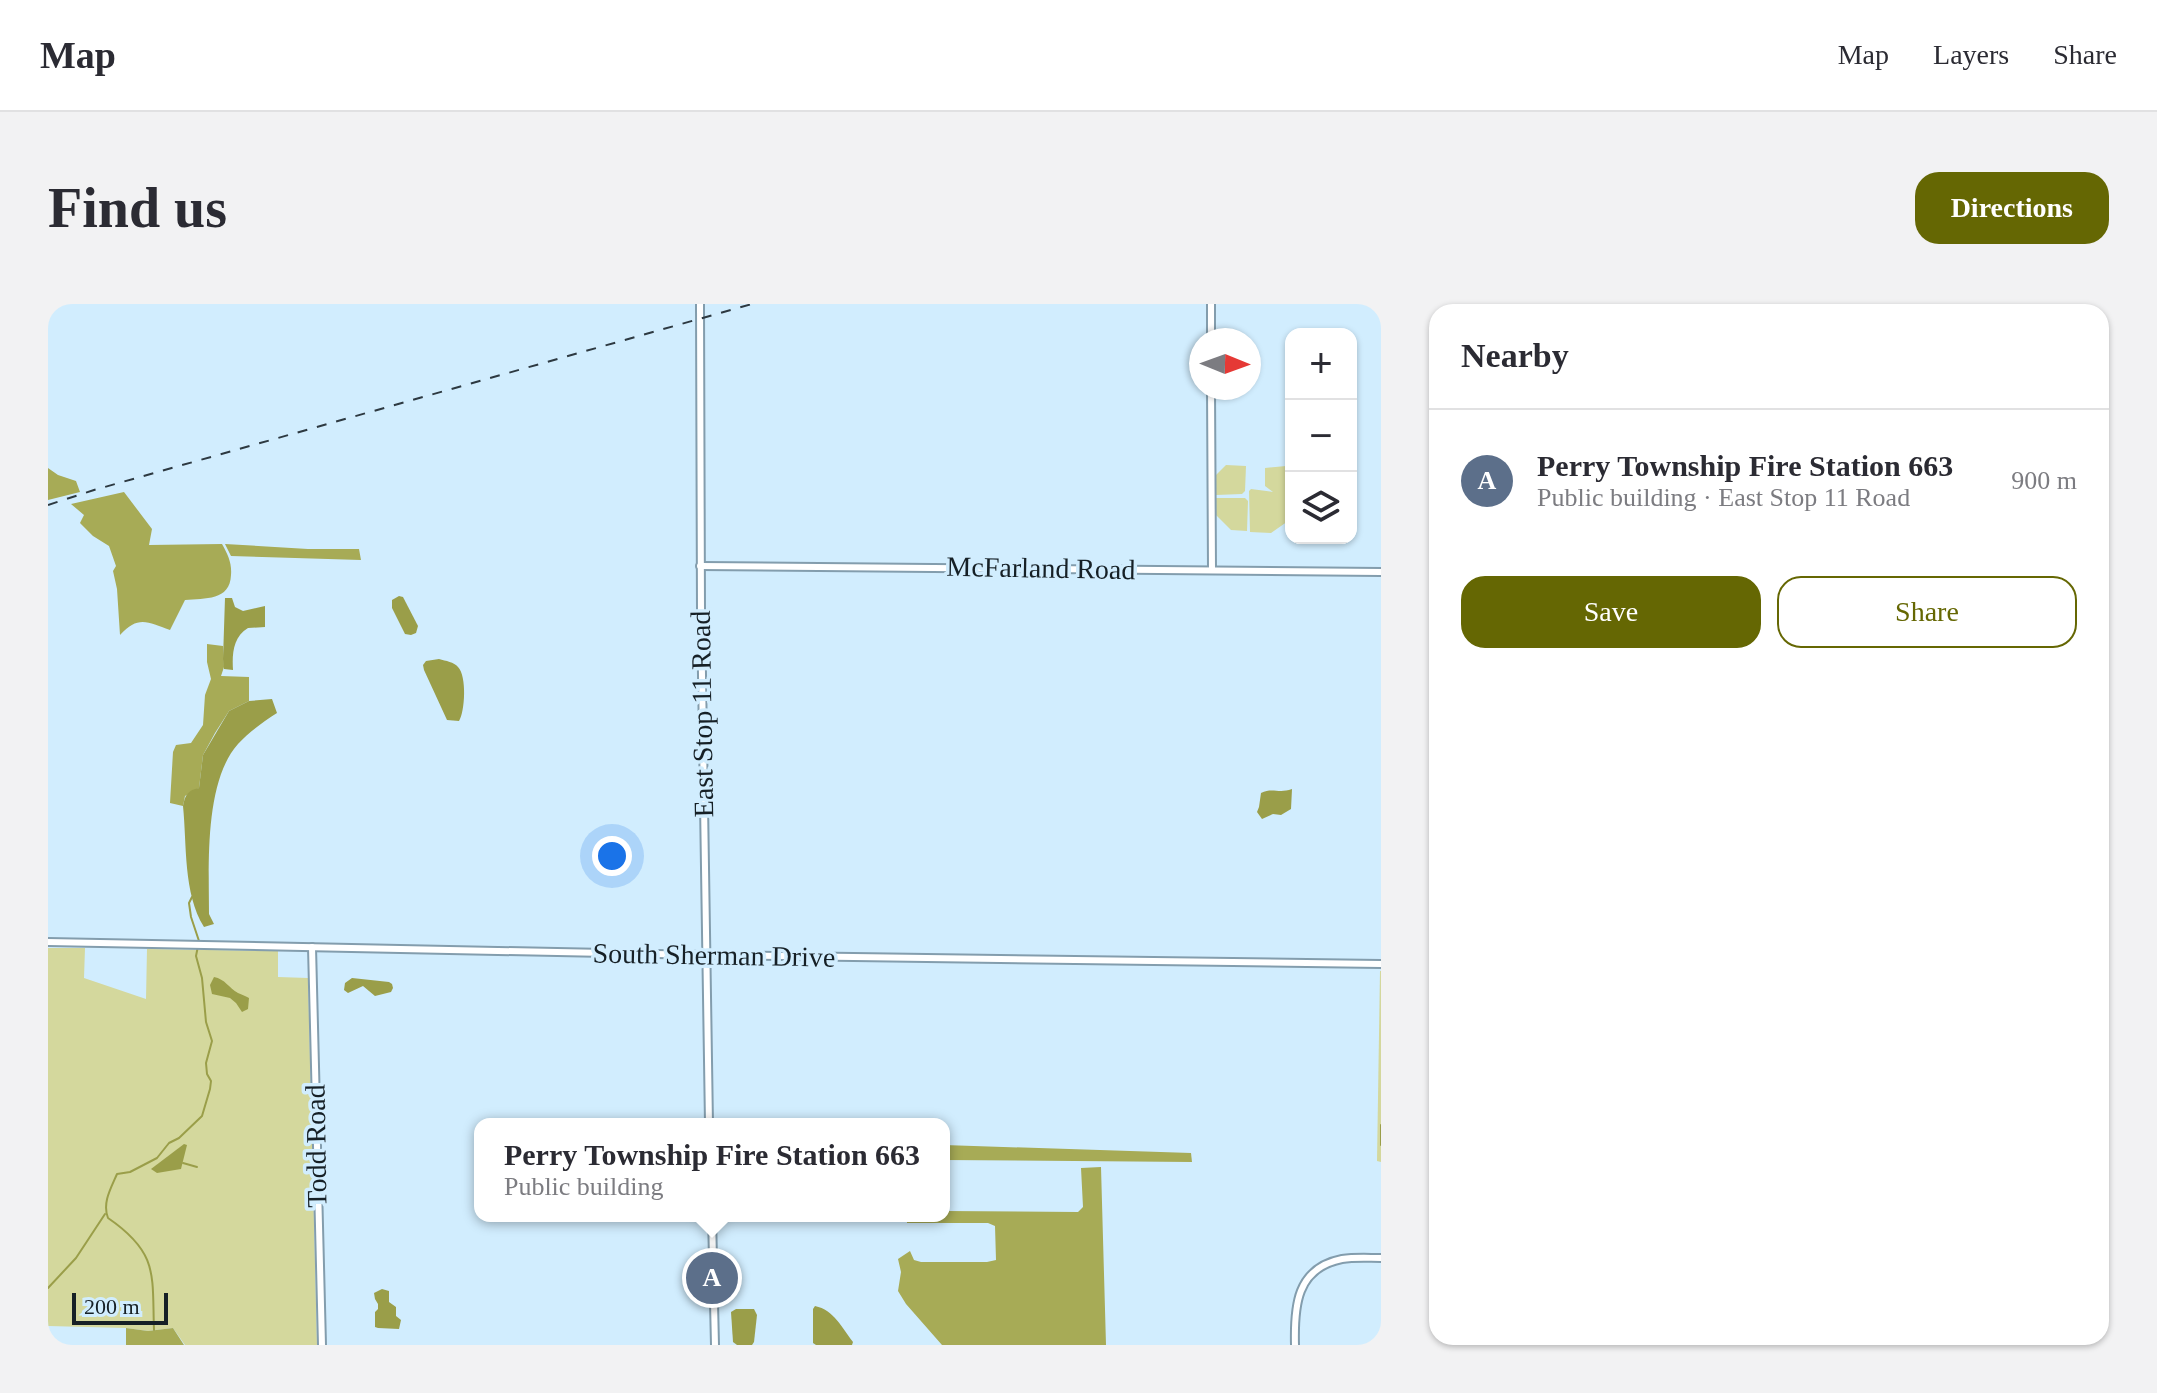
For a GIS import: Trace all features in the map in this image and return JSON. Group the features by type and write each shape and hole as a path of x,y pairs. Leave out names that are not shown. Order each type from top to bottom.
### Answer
{"street":[{"name":"East Stop 11 Road","path":"700,304 700,566 709,1118"},
{"path":"1211,304 1211,328"},
{"path":"1211,400 1212,570"},
{"name":"McFarland Road","path":"700,566 1381,572"},
{"name":"South Sherman Drive","path":"48,942 1381,964"},
{"name":"Todd Road","path":"312,947 322,1345"},
{"path":"712,1222 715,1345"},
{"path":"1295,1345 1296,1304 1311,1276 1340,1260 1381,1258"}],"shaded area":[{"path":"1226,465 1246,466 1245,491 1242,494 1216,495 1215,476"},
{"path":"1285,466 1285,523 1271,533 1250,532 1249,491 1273,492 1265,486 1265,468"},
{"path":"48,468 76,481 80,492 48,500"},
{"path":"124,492 152,529 149,545 222,544 229,559 231,575 226,590 208,598 185,600 170,630 144,622 132,625 120,635 113,571 116,566 109,546 80,523 84,515 71,504"},
{"path":"1216,498 1245,498 1248,501 1247,531 1231,530 1216,515"},
{"path":"225,544 359,549 361,560 231,556"},
{"path":"403,597 418,626 416,633 411,635 405,634 392,608 392,600"},
{"path":"225,598 232,598 235,607 243,611 265,606 265,627 248,628 236,641 233,670 224,669"},
{"path":"207,644 223,646 221,676 249,677 249,701 229,711 215,733 203,755 199,788 185,796 183,806 170,803 173,752 176,745 191,743 203,725 205,695 211,679"},
{"path":"439,659 458,667 463,678 463,710 459,721 447,720 424,670 426,661"},
{"path":"272,699 277,713 238,744 219,780 209,849 209,914 214,924 204,927 189,884 185,799 190,792 199,788 203,755 229,711 249,701"},
{"path":"1292,789 1291,809 1281,815 1273,814 1262,819 1257,812 1261,793"},
{"path":"48,948 85,948 84,978 146,999 147,949 278,951 278,977 308,978 317,1345 185,1345 173,1328 148,1331 48,1326"},
{"path":"1381,971 1381,1162 1377,1161"},
{"path":"214,977 249,998 248,1009 242,1012 230,998 212,994 210,985"},
{"path":"352,978 389,982 393,988 391,992 375,996 363,986 348,993 344,990 345,983"},
{"path":"184,1144 187,1145 181,1169 157,1173 151,1169"},
{"path":"950,1145 1191,1153 1192,1162 950,1160"},
{"path":"1101,1167 1106,1345 942,1345 898,1291 901,1272 898,1259 910,1251 914,1260 921,1262 996,1260 995,1226 988,1223 907,1222 950,1222 950,1211 1078,1212 1083,1207 1081,1168"},
{"path":"382,1289 389,1291 389,1302 396,1307 396,1316 401,1320 399,1329 375,1327 378,1304 374,1293"},
{"path":"815,1306 832,1315 853,1342 852,1345 813,1343"},
{"path":"754,1309 757,1315 752,1345 733,1342 731,1312"},
{"path":"126,1328 148,1331 173,1328 184,1345 126,1345"}],"waterway":[{"path":"154,1330 149,1266 136,1243 108,1218 106,1207 117,1174 130,1172 157,1158 169,1143 179,1138 202,1116 210,1089 206,1063 212,1041 196,956 199,941 191,917 189,903 192,897"},
{"path":"1381,1125 1381,1145"},
{"path":"183,1163 197,1167"},
{"path":"48,1288 76,1258 105,1214"}],"railway":[{"path":"48,505 752,304"}],"place":[{"name":"Perry Township Fire Station 663","path":"712,1278"}]}
